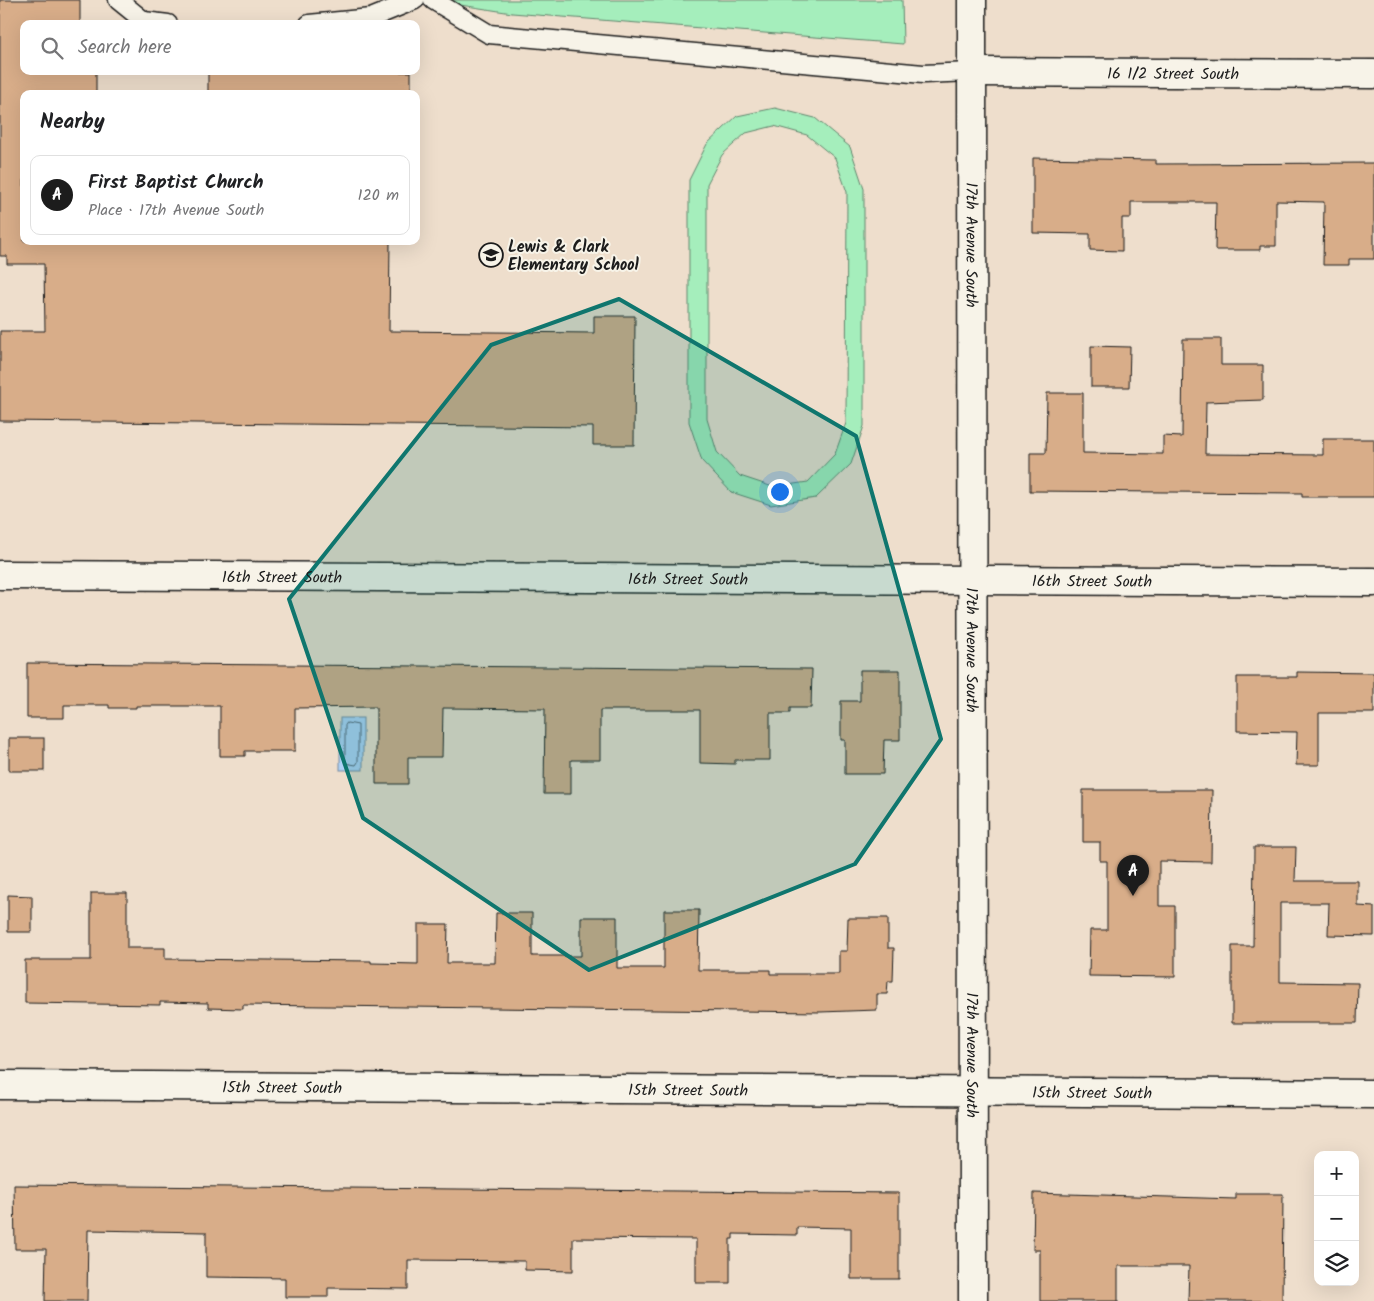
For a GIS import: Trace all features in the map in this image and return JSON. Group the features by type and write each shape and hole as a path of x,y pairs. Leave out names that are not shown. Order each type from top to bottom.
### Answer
{"street":[{"name":"17th Avenue South","path":"972,0 974,1301"},
{"name":"16 1/2 Street South","path":"972,72 1374,74"},
{"name":"16th Street South","path":"0,575 1374,582"},
{"name":"15th Street South","path":"0,1085 1374,1094"}],"lane":[{"path":"118,0 143,20"},
{"path":"350,20 371,18 416,0"},
{"path":"433,0 489,34 923,74 972,72"}],"highlighted area":[{"path":"619,299 856,436 941,739 855,864 589,970 363,818 289,599 491,345"}],"green space":[{"path":"428,0 902,0 903,44 512,13"},
{"path":"775,108 815,118 850,147 864,189 864,426 851,464 816,498 771,505 731,492 702,461 689,422 689,180 707,144 737,116","holes":["774,126 807,135 835,158 847,192 846,423 835,454 808,482 773,487 740,476 717,452 707,419 707,184 722,155 746,133"]}],"water":[{"path":"340,718 363,718 363,770 340,770"}],"building":[{"path":"0,0 80,0 80,20 20,20 20,75 96,75 96,90 20,90 20,245 390,245 389,331 594,333 594,316 635,316 634,445 593,445 593,427 0,421 0,331 45,331 44,264 7,264 7,256 0,256"},
{"path":"208,75 411,75 411,90 208,90"},
{"path":"1033,158 1156,160 1156,164 1374,163 1374,259 1349,259 1349,265 1323,265 1324,202 1276,201 1276,246 1260,246 1260,250 1215,250 1216,202 1131,202 1131,218 1122,218 1122,251 1090,250 1090,234 1033,233"},
{"path":"1183,339 1221,339 1221,365 1263,365 1263,400 1206,402 1205,454 1323,455 1323,439 1374,439 1374,497 1302,497 1302,493 1030,491 1030,453 1046,453 1047,393 1083,393 1083,453 1163,454 1163,436 1182,437"},
{"path":"1091,346 1130,347 1129,387 1091,387"},
{"path":"27,663 812,669 811,708 790,708 790,713 770,713 770,760 735,760 735,764 700,763 700,710 600,710 600,760 571,760 571,794 544,794 545,709 443,708 442,757 408,757 408,784 376,784 376,707 295,708 295,751 245,751 245,756 220,756 220,706 136,706 136,708 109,708 109,705 64,705 64,718 27,718"},
{"path":"860,670 900,670 900,740 884,740 883,774 845,774 845,740 841,740 841,701 860,701"},
{"path":"1297,672 1374,673 1374,713 1319,713 1319,765 1296,765 1297,732 1237,731 1237,677 1297,677"},
{"path":"9,738 44,738 44,771 9,771"},
{"path":"1083,790 1212,790 1211,862 1159,861 1159,906 1175,906 1175,977 1089,976 1090,930 1107,930 1107,861 1100,861 1100,842 1083,842"},
{"path":"1254,847 1296,847 1295,881 1358,881 1358,906 1374,907 1374,936 1328,935 1329,903 1280,903 1280,982 1358,983 1357,1023 1232,1023 1232,946 1253,946"},
{"path":"91,893 127,893 127,948 165,948 165,959 371,961 371,963 418,964 418,924 448,924 447,963 495,963 496,913 532,913 532,956 581,956 581,917 617,917 617,968 664,968 664,910 699,910 698,970 770,970 770,974 839,974 839,951 847,951 848,918 888,918 888,948 894,948 893,981 888,981 887,994 877,994 877,1010 820,1012 243,1005 243,1009 208,1008 208,1003 160,1002 160,1005 25,1003 25,960 91,960"},
{"path":"8,895 32,896 32,932 8,932"},
{"path":"14,1185 899,1193 899,1279 851,1279 851,1228 797,1227 797,1235 733,1234 733,1239 730,1239 730,1283 696,1283 696,1239 573,1238 573,1271 525,1270 525,1261 408,1260 408,1289 328,1288 328,1297 285,1297 285,1278 206,1277 206,1232 88,1230 87,1301 45,1301 46,1249 15,1249"},
{"path":"1034,1193 1236,1199 1236,1194 1283,1194 1282,1301 1188,1301 1189,1266 1118,1266 1118,1301 1040,1301 1040,1250 1033,1250"}],"place":[{"name":"Lewis & Clark Elementary School","path":"491,255"},
{"name":"First Baptist Church","path":"1133,896"}]}
